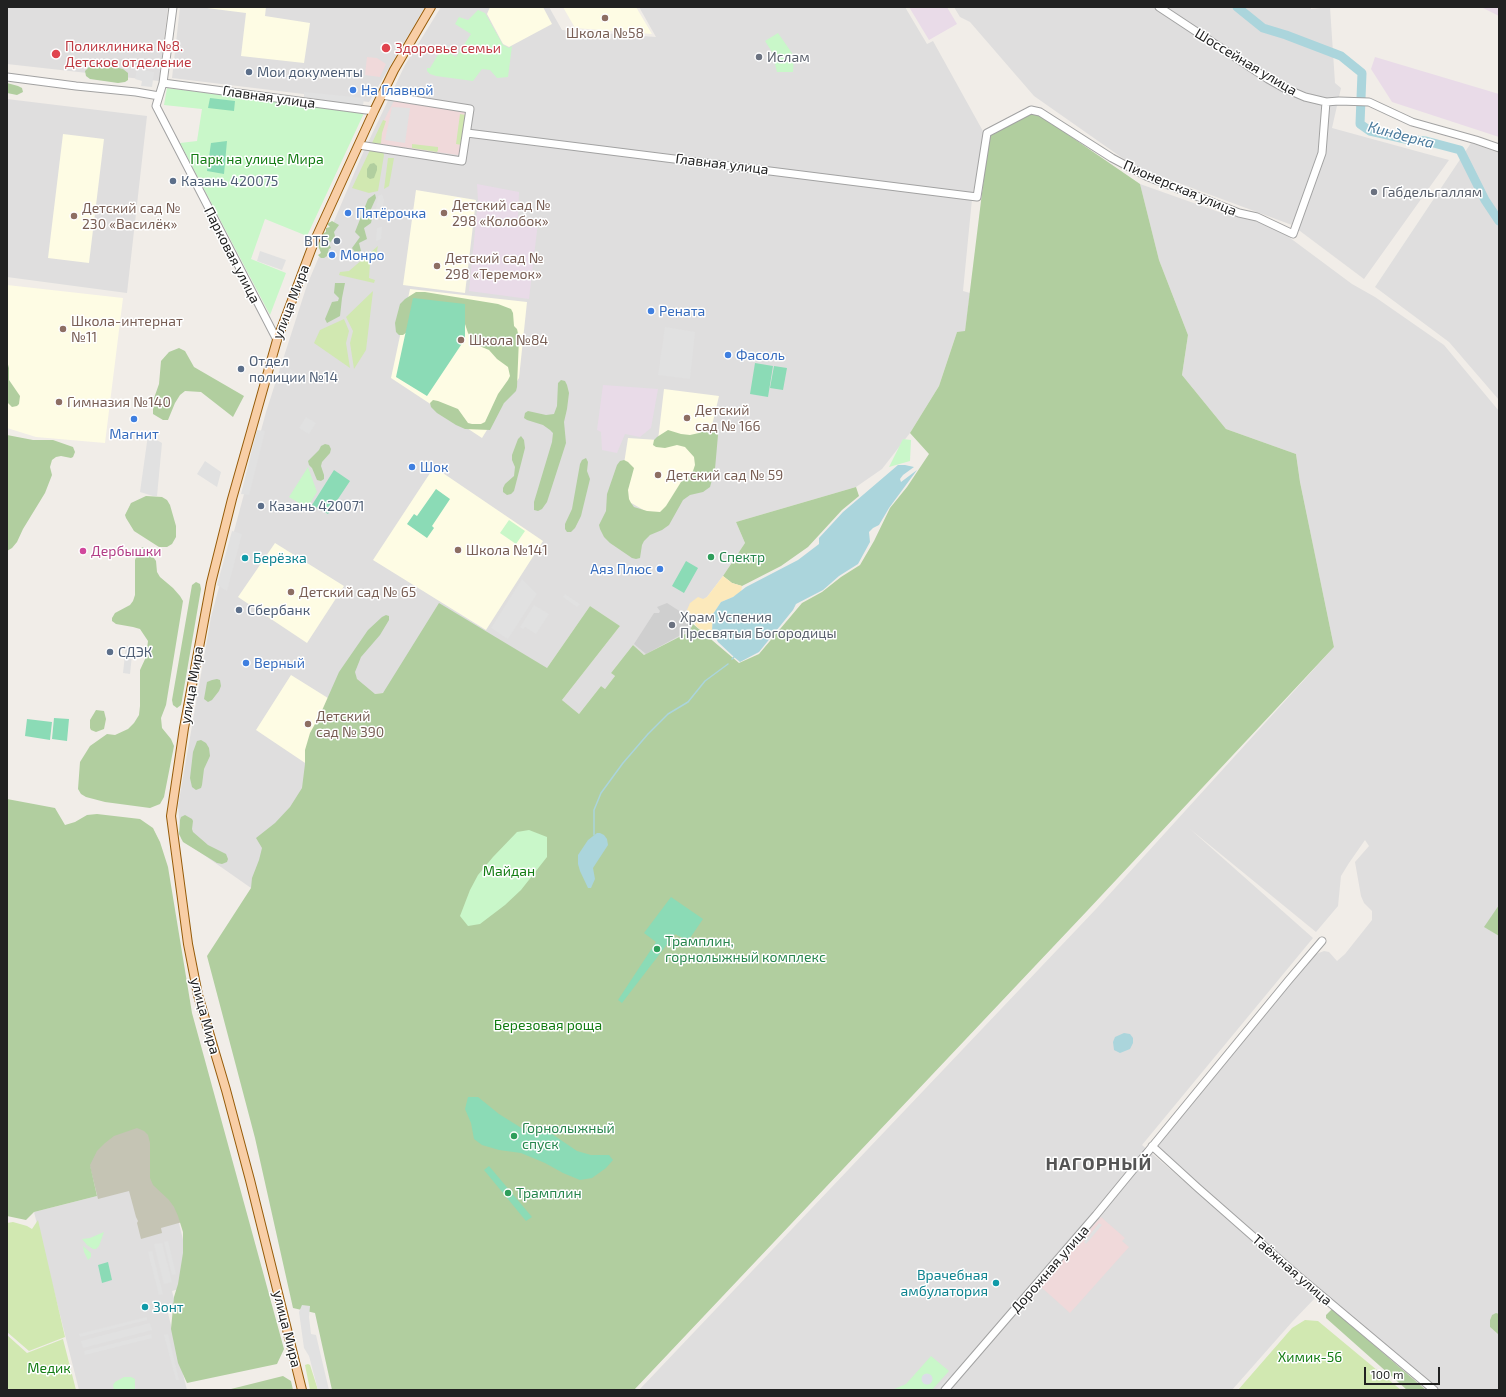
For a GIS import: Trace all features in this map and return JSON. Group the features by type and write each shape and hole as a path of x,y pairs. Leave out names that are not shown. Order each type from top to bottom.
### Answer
{"main road":[{"name":"улица Мира","path":"302,1390 250,1180 226,1090 198,995 188,944 171,816 184,728 211,582 235,489 277,340 314,242 374,111 394,70 431,7"}],"street":[{"path":"7,77 159,96 163,83 173,7"},
{"name":"Шоссейная улица","path":"1158,7 1284,88 1305,97 1326,102 1369,102 1412,122 1499,148"},
{"name":"Главная улица","path":"163,83 374,111"},
{"path":"359,145 462,161 470,109 382,95"},
{"name":"Парковая улица","path":"159,96 156,106 277,340"},
{"name":"Пионерская улица","path":"988,133 1031,110 1040,112 1112,158 1146,176 1239,213 1257,217 1293,234 1322,153 1326,102"},
{"name":"Главная улица","path":"467,133 977,197 988,133"},
{"name":"Дорожная улица","path":"945,1390 1096,1215 1322,941"},
{"name":"Таёжная улица","path":"1152,1146 1297,1275 1434,1390"}],"shaded area":[{"path":"7,7 168,7 159,81 7,64"},
{"path":"180,7 425,7 369,102 172,78"},
{"path":"199,7 266,7 265,16 310,23 304,63 241,56 246,13"},
{"path":"441,7 549,7 562,30 656,37 639,7 905,7 927,44 933,41 984,133 972,199 963,291 970,293 965,332 957,332 939,386 910,433 882,469 856,487 736,522 745,543 707,597 688,610 692,616 693,624 689,632 644,655 633,645 611,673 615,676 605,689 601,686 579,714 562,700 620,626 590,606 547,668 375,694 251,888 181,839 178,806 211,617 266,412 307,285 362,155 405,65"},
{"path":"490,7 543,7 552,24 509,47 503,44 487,14"},
{"name":"Школа №58","path":"563,7 636,7 652,34 575,28"},
{"path":"909,7 947,7 957,24 929,40"},
{"path":"954,7 1311,7 1311,9 1330,7 1335,83 1341,88 1332,128 1449,160 1364,279 1292,225 1165,178 1148,176 1034,96 970,22 960,17"},
{"path":"1481,7 1499,7 1499,16"},
{"path":"367,57 377,58 386,64 380,77 365,75"},
{"path":"1375,57 1499,94 1499,137 1392,102 1371,69"},
{"path":"137,69 154,72 152,87 141,86 142,81 135,79"},
{"path":"304,92 364,98 363,106 304,97"},
{"path":"7,99 147,116 127,293 7,277"},
{"path":"394,101 465,111 461,152 458,155 372,143"},
{"path":"392,107 410,108 405,143 385,140"},
{"path":"63,134 104,139 89,263 48,258"},
{"path":"1471,143 1499,153 1499,400 1449,342 1375,287"},
{"path":"477,184 519,192 518,219 538,222 529,299 469,291 478,201"},
{"path":"1140,184 1219,212 1274,226 1352,284 1375,297 1444,345 1499,411 1499,905 1485,927 1499,936 1499,1314 1492,1315 1490,1327 1499,1335 1499,1390 1428,1390 1317,1296 1232,1390 639,1390 1096,909 1334,647 1300,482 1296,454 1226,429 1182,375 1188,335 1159,260","holes":["1190,829 1316,932 1338,906 1341,876 1365,840 1369,846 1355,862 1361,896 1364,903 1372,911 1372,920 1345,954 1337,961 1329,952 1324,951 1316,954 1157,1141 1158,1147 1306,1286 1142,1145 1313,938"]},
{"path":"416,190 476,200 465,293 403,285"},
{"path":"382,194 384,200 382,210 376,209 378,196"},
{"path":"382,227 381,239 377,241 377,228"},
{"path":"260,251 286,260 282,270 257,261"},
{"path":"7,285 123,298 105,443 36,437 7,428"},
{"name":"Школа №84","path":"410,289 527,302 519,378 482,438 391,378"},
{"path":"665,327 695,332 690,379 658,375"},
{"path":"290,369 296,373 286,390"},
{"path":"603,385 658,389 651,428 640,437 625,434 617,453 602,450 601,432 597,430"},
{"name":"Детский сад № 59","path":"664,389 719,396 705,455 668,524 619,496 628,438 658,440"},
{"path":"306,417 316,423 309,434 299,428"},
{"path":"257,430 265,431 249,495 241,494"},
{"path":"148,435 162,443 157,496 140,492"},
{"path":"205,461 221,472 217,487 197,474"},
{"name":"Школа №141","path":"434,467 543,541 486,630 373,560"},
{"path":"232,531 242,534 227,591 217,585"},
{"name":"Детский сад № 65","path":"275,543 344,586 307,643 238,597"},
{"path":"522,579 537,594 508,639 491,628"},
{"path":"565,594 580,604 577,607 563,597"},
{"path":"667,603 684,614 687,618 689,623 688,631 646,654 634,644 654,613 659,613 660,611 657,607"},
{"path":"534,605 549,614 536,634 525,627 523,629 520,627"},
{"path":"126,646 133,646 130,674 123,673"},
{"name":"Детский сад № 390","path":"291,675 360,718 323,775 256,730"},
{"path":"147,1113 186,1221 161,1228 162,1233 141,1239 137,1223 138,1221 129,1191 98,1199 81,1130"},
{"path":"81,1130 179,1223 194,1285 172,1291 176,1307 167,1309 187,1390 79,1390 34,1212 97,1196"},
{"path":"1101,1217 1125,1238 1122,1241 1129,1247 1070,1313 1040,1286"},
{"path":"1099,1223 1102,1225 1086,1244 1084,1242"},
{"path":"168,1241 176,1274 172,1275 164,1242"},
{"path":"162,1243 172,1282 164,1284 154,1244"},
{"path":"152,1251 163,1294 159,1295 148,1252"},
{"path":"302,1305 310,1306 309,1317 311,1334 316,1335 329,1390 318,1390 309,1356 304,1348 299,1312"},
{"path":"147,1317 147,1320 80,1337 79,1334"},
{"path":"150,1323 152,1330 83,1348 81,1341"},
{"path":"151,1334 152,1338 85,1355 84,1351"},
{"path":"168,1334 179,1380 176,1380 164,1335"},
{"path":"925,1374 929,1374 931,1375 931,1383 925,1384 922,1381 922,1377"},
{"path":"948,1376 952,1377 940,1390 935,1390"}],"green space":[{"path":"478,10 485,13 503,45 509,48 512,46 508,77 497,78 490,70 482,69 473,81 430,74 427,71 427,68 430,68 442,48 456,57 471,34 455,24 459,17 468,20"},
{"path":"778,33 794,56 793,72 777,72 772,52 765,41"},
{"path":"90,66 123,69 128,73 128,80 118,83 90,79 86,76 85,71"},
{"path":"7,83 22,88 23,92 17,95 7,93"},
{"name":"Парк на улице Мира","path":"167,88 364,113 307,236 265,219 251,259 286,273 270,315 180,143 197,141 202,109 164,105"},
{"path":"210,98 235,101 234,111 208,108"},
{"name":"Березовая роща","path":"1035,112 1140,184 1159,260 1188,335 1182,375 1226,429 1296,454 1300,482 1334,647 1087,911 634,1390 332,1390 315,1313 293,1308 255,1138 207,956 251,888 252,878 262,848 256,838 275,823 290,807 302,788 305,750 310,733 320,715 339,672 368,630 382,617 386,615 389,616 389,620 380,635 361,657 355,672 357,679 375,694 383,693 439,603 547,668 590,606 620,626 562,700 579,714 601,686 605,689 615,676 611,673 633,645 644,655 689,632 693,624 739,663 759,654 802,603 822,592 841,577 860,565 874,541 890,508 907,487 929,454 910,433 939,386 957,332 965,331 989,136"},
{"path":"460,114 466,115 462,145 456,144"},
{"path":"383,120 386,121 382,133 381,143 372,143"},
{"path":"227,141 224,174 207,171 211,143"},
{"path":"412,144 438,147 438,150 437,152 412,148"},
{"path":"371,148 383,152 384,155 378,191 369,193 352,188"},
{"path":"388,158 394,158 389,186 384,189"},
{"path":"374,163 377,166 377,170 374,178 370,179 367,177 367,169 370,164"},
{"path":"375,194 376,198 371,209 373,214 371,223 364,228 367,239 359,243 361,251 355,252 352,248 360,237 355,232 368,199"},
{"path":"332,221 339,225 334,232 335,236 329,244 331,248 329,249 327,256 321,258 318,255 321,253 317,243 324,238 322,234 326,232 326,228 330,227 327,224"},
{"path":"378,246 375,259 370,263 369,278 375,280 374,283 339,275 340,272 349,271"},
{"path":"335,283 345,283 340,316 327,323 325,319 332,302 338,301 339,298 334,293"},
{"path":"373,291 366,350 354,369 350,343 353,331 346,317"},
{"path":"416,292 425,292 498,304 511,309 513,313 514,326 517,329 519,338 517,387 516,391 504,403 490,430 465,429 456,425 437,413 431,407 430,403 433,400 438,401 458,409 468,423 481,424 485,422 498,394 510,376 508,367 497,359 489,350 477,345 468,333 464,321 407,332 403,335 399,335 396,332 395,323 400,304"},
{"path":"413,298 465,304 465,339 427,396 396,377"},
{"path":"344,319 349,331 346,343 350,368 314,343 320,330"},
{"path":"179,348 185,351 194,367 244,396 233,417 201,392 185,391 180,395 175,403 168,420 163,420 153,414 153,401 159,384 161,361 169,352"},
{"path":"7,361 9,368 9,380 20,396 19,404 12,407 7,402"},
{"path":"755,363 773,366 768,397 750,394"},
{"path":"774,366 787,368 783,390 770,388"},
{"path":"561,380 565,381 569,393 564,422 566,443 547,502 542,509 538,511 534,510 534,502 552,442 553,433 543,425 524,418 525,413 528,411 546,415 554,414 557,406 558,383"},
{"path":"711,427 716,427 718,435 715,469 710,487 703,492 690,495 683,500 669,525 650,535 644,541 640,558 632,558 610,543 604,537 599,525 606,511 607,494 617,465 620,461 624,460 628,462 634,468 628,490 629,499 634,507 647,511 660,512 666,506 681,482 692,474 695,465 694,457 685,447 677,445 665,448 656,447 653,445 654,440 668,430 690,435 699,433"},
{"path":"7,435 33,440 53,440 73,447 75,452 71,458 61,456 52,460 50,467 52,475 45,493 23,529 17,542 7,551"},
{"path":"521,436 524,440 525,448 514,491 507,495 503,492 503,488 505,484 514,476 515,467 512,460 512,455 518,439"},
{"path":"903,439 911,440 910,461 889,467"},
{"path":"325,444 329,445 331,449 330,453 322,462 321,466 324,479 321,481 317,480 308,461 321,446"},
{"path":"586,458 588,462 587,471 590,479 581,516 575,528 571,532 567,532 565,529 565,524 572,509 580,464 582,460"},
{"path":"308,467 317,492 307,508 289,497"},
{"path":"334,470 350,481 328,514 312,505"},
{"path":"856,487 859,496 842,510 808,547 781,566 742,586 732,583 723,576 745,543 736,522"},
{"path":"436,489 450,499 432,526 434,528 427,538 407,524 414,514 417,516"},
{"path":"146,496 162,497 167,500 170,505 176,526 176,537 172,544 167,547 159,547 134,531 126,518 125,515 131,503"},
{"path":"509,520 525,531 516,544 500,533"},
{"path":"143,547 150,552 156,561 157,572 160,577 173,588 183,601 166,705 161,718 162,728 171,739 174,746 164,797 160,804 150,808 105,802 86,797 81,794 78,789 80,762 90,746 107,734 115,735 128,729 139,715 140,670 146,657 148,641 140,629 116,624 112,621 112,618 115,613 130,605 133,601 135,595 135,560 139,549"},
{"path":"686,561 698,568 684,593 672,586"},
{"path":"196,582 200,584 201,589 181,705 177,708 173,705 172,700 192,585"},
{"path":"217,679 220,680 221,686 212,700 208,702 204,699 207,682"},
{"path":"96,710 104,711 106,719 104,729 96,732 90,728 90,720"},
{"path":"54,718 69,719 67,741 52,739"},
{"path":"27,719 52,722 50,740 25,736"},
{"path":"201,740 206,743 209,748 210,756 204,769 201,788 196,790 192,787 190,778 193,752 197,741"},
{"path":"7,799 55,808 65,825 75,822 87,815 97,814 140,819 153,828 160,842 168,867 192,1013 284,1349 277,1364 187,1383 178,1363 171,1329 174,1297 178,1284 183,1253 183,1232 174,1207 169,1200 153,1185 150,1178 150,1143 148,1135 144,1131 137,1128 114,1136 97,1151 90,1165 97,1196 34,1212 26,1220 7,1216"},
{"path":"185,815 193,821 193,832 208,845 226,854 228,859 227,862 222,864 217,863 183,842 179,834 180,820 181,817"},
{"name":"Майдан","path":"529,830 547,837 547,857 521,890 505,905 480,924 468,926 460,916 470,890 478,875 517,832"},
{"name":"Трамплин, горнолыжный комплекс","path":"671,897 703,919 688,941 675,934 622,1003 618,1000 656,942 644,933"},
{"path":"1499,905 1499,936 1484,927"},
{"name":"Горнолыжный спуск","path":"468,1097 478,1097 499,1114 523,1129 538,1133 549,1132 577,1151 591,1155 609,1155 613,1160 606,1168 592,1178 580,1180 521,1153 499,1150 482,1145 474,1139 471,1123 465,1109"},
{"name":"Трамплин","path":"489,1166 532,1217 526,1221 484,1170"},
{"path":"38,1220 65,1337 29,1351 7,1332 7,1223 13,1222 32,1229"},
{"path":"104,1232 99,1246 96,1249 93,1249 87,1245 82,1239 90,1238"},
{"path":"83,1246 91,1253 91,1257 88,1260 84,1252"},
{"path":"108,1262 112,1280 102,1283 98,1265"},
{"path":"1332,1309 1426,1390 1407,1390 1326,1318 1326,1315"},
{"path":"1496,1313 1499,1314 1499,1335 1490,1327 1492,1315"},
{"name":"Химик-56","path":"1305,1320 1318,1321 1401,1390 1238,1390 1292,1328"},
{"name":"Медик","path":"7,1335 27,1353 63,1339 76,1390 7,1390"},
{"path":"931,1356 949,1371 932,1390 892,1390 906,1384"},
{"path":"305,1365 310,1365 318,1390 310,1390"},
{"path":"283,1376 291,1381 293,1390 227,1390"},
{"path":"124,1377 131,1377 135,1379 135,1390 114,1390 113,1385 115,1382"}],"sand":[{"path":"723,576 732,583 742,586 741,592 721,602 713,614 712,631 708,636 696,626 692,616 687,610 690,603 698,597 703,599 707,597"}],"water":[{"path":"898,465 914,467 903,475 900,479 901,482 917,470 889,508 879,525 869,532 870,542 858,564 839,576 823,590 796,604 793,610 759,652 740,662 718,642 712,631 713,614 721,602 733,597 746,587 798,560 819,544 819,538 843,512"},
{"path":"597,833 604,835 607,839 608,845 593,868 595,879 591,888 588,888 580,871 578,855 588,840"},
{"path":"1124,1033 1130,1034 1133,1038 1133,1043 1130,1049 1120,1053 1114,1050 1113,1042 1115,1037"}],"waterway":[{"name":"Киндерка","path":"1237,7 1263,28 1341,56 1362,73 1360,124 1370,131 1405,139 1426,141 1460,150 1485,200 1499,221"},
{"path":"594,835 594,810 601,793 623,763 648,734 668,714 688,702 705,681 728,664"}],"place":[{"name":"Школа №58","path":"605,18"},
{"name":"Здоровье семьи","path":"386,48"},
{"name":"Поликлиника №8. Детское отделение","path":"56,54"},
{"name":"Ислам","path":"759,57"},
{"name":"Мои документы","path":"249,72"},
{"name":"На Главной","path":"353,90"},
{"name":"Казань 420075","path":"173,181"},
{"name":"Габдельгаллям","path":"1374,192"},
{"name":"Пятёрочка","path":"348,213"},
{"name":"Детский сад № 298 «Колобок»","path":"444,213"},
{"name":"Детский сад № 230 «Василёк»","path":"74,216"},
{"name":"ВТБ","path":"337,241"},
{"name":"Монро","path":"332,255"},
{"name":"Детский сад № 298 «Теремок»","path":"437,266"},
{"name":"Рената","path":"651,311"},
{"name":"Школа-интернат №11","path":"63,329"},
{"name":"Школа №84","path":"461,340"},
{"name":"Фасоль","path":"728,355"},
{"name":"Отдел полиции №14","path":"241,369"},
{"name":"Гимназия №140","path":"59,402"},
{"name":"Детский сад № 166","path":"687,418"},
{"name":"Магнит","path":"134,419"},
{"name":"Шок","path":"412,467"},
{"name":"Детский сад № 59","path":"658,475"},
{"name":"Казань 420071","path":"261,506"},
{"name":"Школа №141","path":"458,550"},
{"name":"Дербышки","path":"83,551"},
{"name":"Спектр","path":"711,557"},
{"name":"Берёзка","path":"245,558"},
{"name":"Аяз Плюс","path":"660,569"},
{"name":"Детский сад № 65","path":"291,592"},
{"name":"Сбербанк","path":"239,610"},
{"name":"Храм Успения Пресвятыя Богородицы","path":"672,625"},
{"name":"СДЭК","path":"110,652"},
{"name":"Верный","path":"246,663"},
{"name":"Детский сад № 390","path":"308,724"},
{"name":"Трамплин, горнолыжный комплекс","path":"657,949"},
{"name":"Горнолыжный спуск","path":"514,1136"},
{"name":"Трамплин","path":"508,1193"},
{"name":"Врачебная амбулатория","path":"996,1283"},
{"name":"Зонт","path":"145,1307"}],"district":[{"name":"НАГОРНЫЙ","path":"1099,1164"}]}
